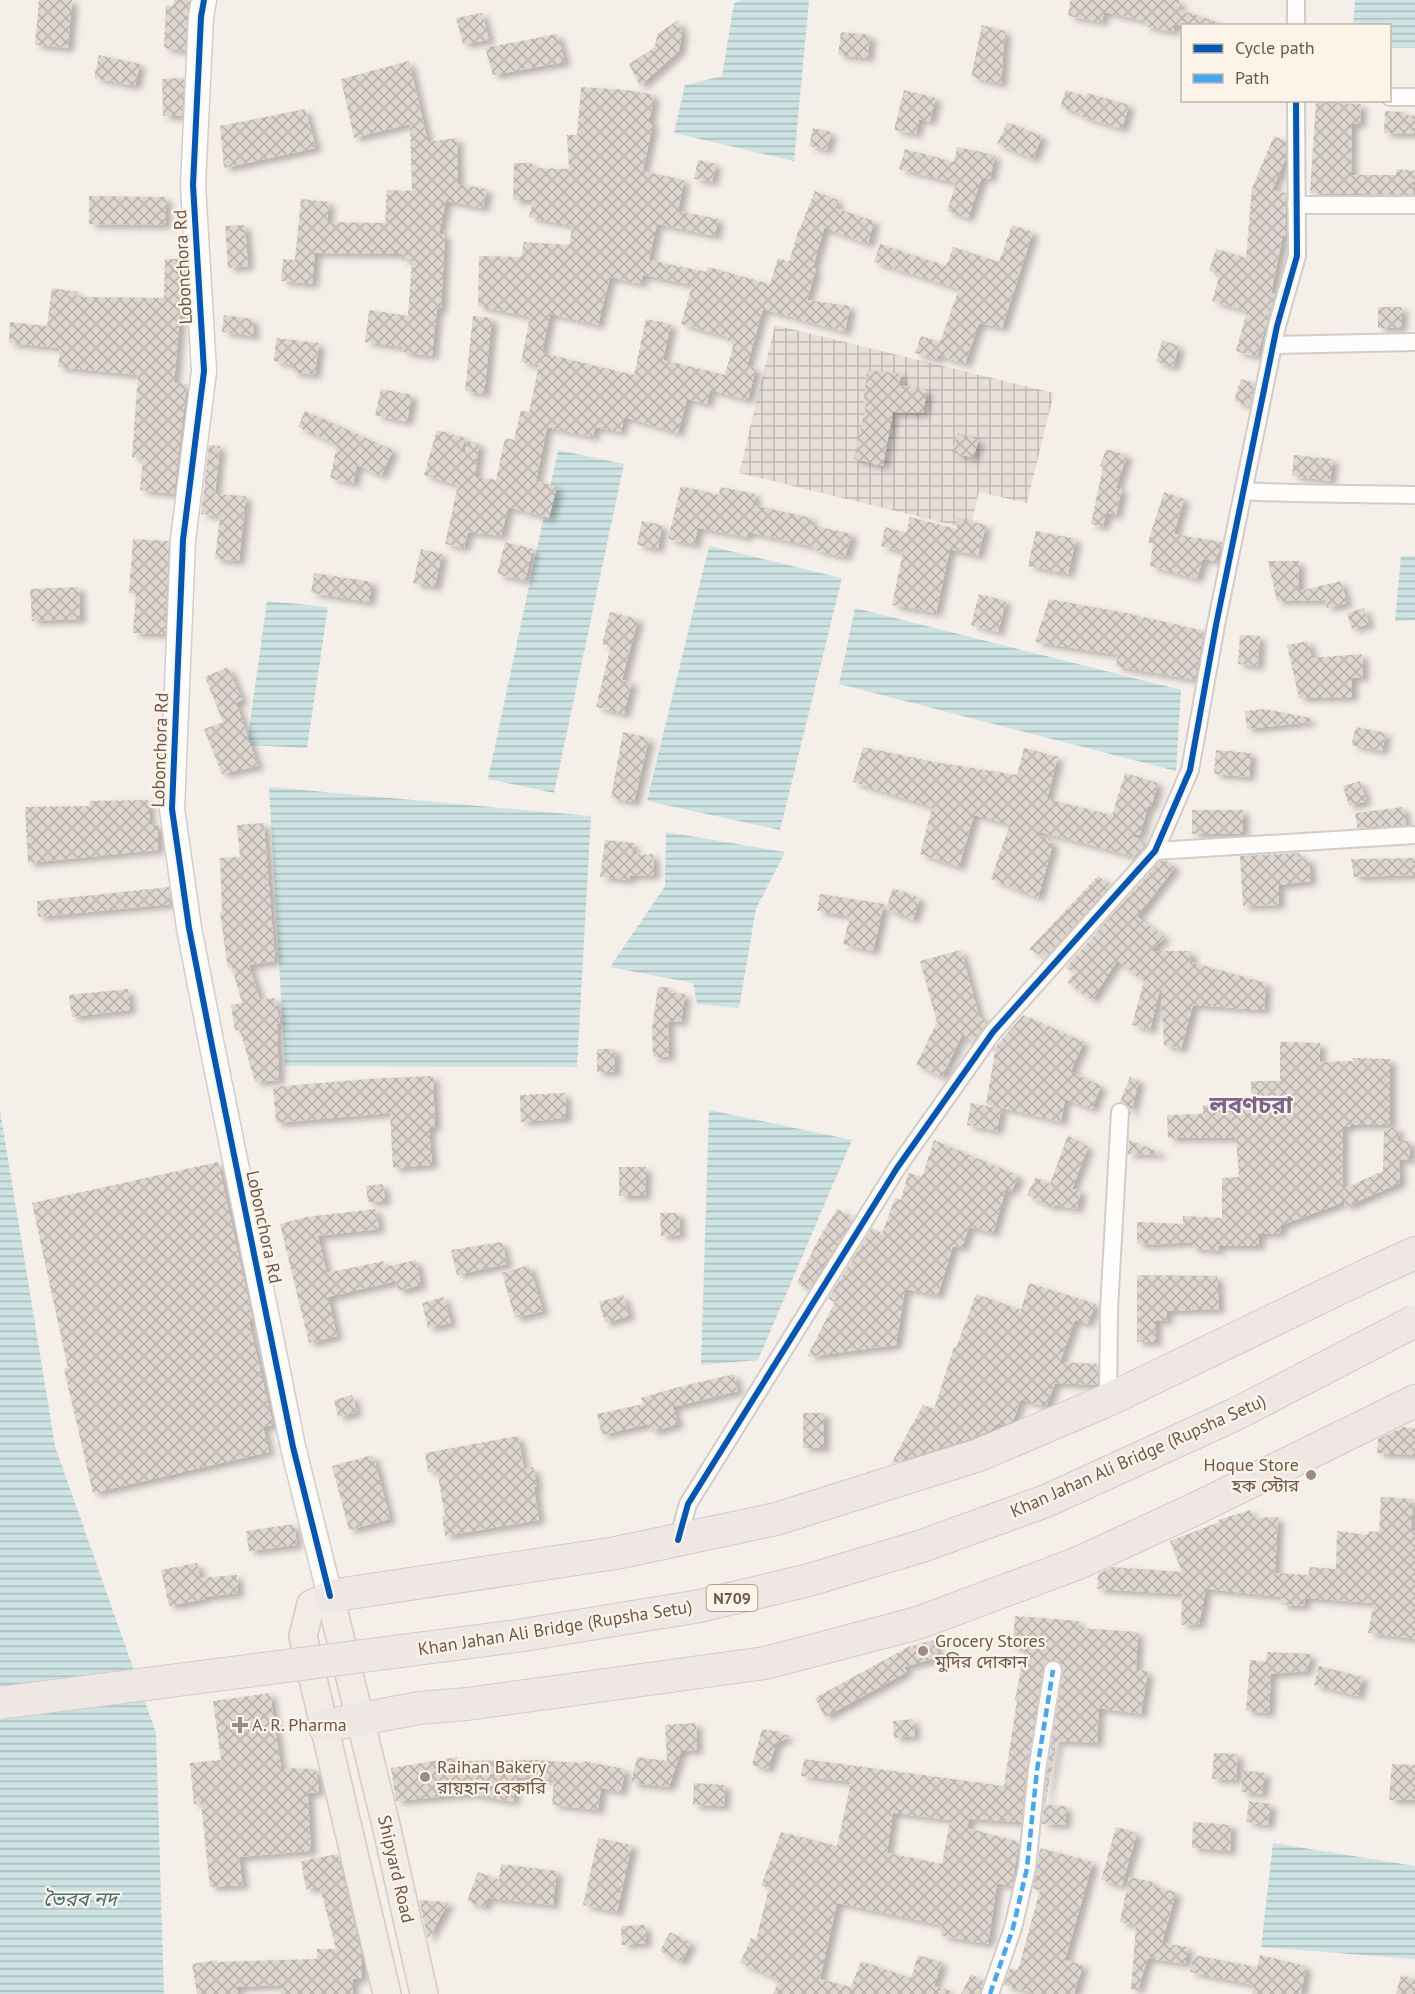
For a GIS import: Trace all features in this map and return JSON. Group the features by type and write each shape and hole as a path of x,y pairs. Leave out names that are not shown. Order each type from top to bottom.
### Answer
{"highway":[{"path":"330,1596 616,1553 776,1519 979,1455 1108,1400 1415,1253"},
{"name":"Khan Jahan Ali Bridge (Rupsha Setu)","path":"0,1703 516,1636 700,1606 809,1580 922,1546 1046,1502 1236,1414 1415,1321"},
{"path":"324,1726 363,1732 419,1708 467,1704 765,1663 918,1623 1076,1564 1193,1510 1415,1401"}],"main road":[{"path":"330,1596 311,1604 303,1636 387,1994"},
{"name":"Shipyard Road","path":"330,1596 424,1994"}],"street":[{"name":"Lobonchora Rd","path":"204,0 193,185 204,371 183,540 172,808 189,928 212,1046 293,1448 330,1596"},
{"path":"1296,0 1296,24"},
{"path":"1391,97 1415,97"},
{"path":"678,1540 688,1504 897,1168 993,1032 1155,851 1190,770 1216,625 1276,326 1297,256 1296,102"},
{"path":"1296,205 1415,205"},
{"path":"1273,345 1415,342"},
{"path":"1244,491 1287,494 1415,495"},
{"path":"1155,851 1415,835"},
{"path":"1108,1400 1109,1309 1120,1112"},
{"path":"990,1994 1013,1928 1027,1868 1036,1770 1053,1670"}],"shaded area":[{"path":"775,325 1054,393 1027,503 979,492 970,529 739,473"}],"water":[{"path":"743,0 809,0 794,161 674,133 685,85 722,76 734,3"},
{"path":"1355,0 1415,0 1415,48 1391,48 1391,24 1353,24"},
{"path":"558,450 624,464 554,793 488,779"},
{"path":"709,546 842,578 780,830 647,801"},
{"path":"1401,556 1415,556 1415,620 1395,621"},
{"path":"267,601 328,607 307,748 247,745"},
{"path":"855,608 1181,690 1176,771 839,684"},
{"path":"269,787 591,816 577,1067 285,1066"},
{"path":"666,832 785,852 756,909 739,1008 697,1004 693,983 610,967 665,886"},
{"name":"ভৈরব নদ","path":"0,1110 55,1446 156,1733 164,1994 0,1994"},
{"path":"709,1110 852,1140 758,1360 701,1365"},
{"path":"1273,1843 1415,1866 1415,1959 1261,1947"}],"building":[{"path":"39,0 72,0 68,48 35,45"},
{"path":"174,0 190,0 185,51 164,48 166,5 173,6"},
{"path":"1070,0 1180,0 1178,9 1217,22 1216,24 1181,24 1181,26 1174,26 1173,32 1145,26 1146,21 1104,12 1102,22 1068,16"},
{"path":"482,13 489,40 463,44 456,18"},
{"path":"678,20 682,33 679,51 640,86 629,64 654,48 658,34"},
{"path":"982,25 1005,31 1001,84 971,77"},
{"path":"841,32 870,35 868,58 838,55"},
{"path":"557,34 565,62 493,75 485,48"},
{"path":"99,55 140,64 135,86 94,78"},
{"path":"409,61 428,142 457,138 458,184 487,189 483,208 446,201 439,234 445,234 441,309 437,309 432,356 402,352 403,347 365,342 369,310 408,316 412,260 402,260 403,254 315,253 312,284 281,281 283,259 295,260 301,199 329,202 327,222 385,223 387,190 412,191 410,124 354,138 341,79"},
{"path":"184,78 182,116 163,116 162,79"},
{"path":"581,87 626,90 654,95 649,123 653,123 643,171 684,180 678,211 718,219 715,236 657,224 649,260 706,272 708,267 770,284 778,258 789,262 799,228 815,191 838,200 835,208 874,221 868,244 824,228 813,268 816,269 807,300 850,306 845,332 763,309 747,366 756,368 748,400 710,390 707,404 687,399 678,433 624,417 621,432 595,427 593,437 547,427 536,481 557,487 549,518 508,507 501,536 468,532 464,548 445,544 458,485 424,475 437,430 465,438 461,452 465,453 467,441 479,443 475,477 496,480 505,438 514,440 521,410 529,412 539,365 521,362 530,317 478,306 479,256 521,257 524,242 569,245 572,226 529,217 533,200 513,200 514,163 532,163 532,168 569,169 567,135 577,135","holes":["643,275 692,285 681,324 728,337 727,340 734,342 725,375 663,360 671,324 646,319 634,375 542,353 550,314 598,325 610,277 641,284"]},
{"path":"904,90 936,98 930,122 919,119 916,134 894,130"},
{"path":"1066,90 1086,97 1087,93 1129,105 1122,129 1060,107"},
{"path":"1316,102 1361,104 1360,124 1352,124 1351,175 1396,175 1397,169 1415,171 1413,195 1310,193"},
{"path":"305,109 316,148 224,168 220,126"},
{"path":"1385,111 1404,112 1403,115 1415,116 1415,134 1384,133"},
{"path":"1007,122 1042,136 1033,159 997,144"},
{"path":"813,128 831,132 827,150 809,146"},
{"path":"1274,136 1286,141 1286,158 1272,190 1286,193 1286,236 1283,235 1271,293 1275,294 1257,357 1236,351 1247,311 1212,301 1220,274 1209,271 1216,249 1246,258 1252,188"},
{"path":"957,147 995,155 990,179 982,177 968,218 947,211 956,183 899,169 905,149 954,162"},
{"path":"698,160 716,164 712,182 694,179"},
{"path":"89,196 166,197 165,225 89,224"},
{"path":"245,225 248,266 228,268 225,226"},
{"path":"1012,225 1033,232 1002,328 979,323 965,364 938,355 936,360 915,353 921,336 940,342 959,289 874,262 880,244 946,266 953,247 999,262"},
{"path":"165,259 183,259 186,305 181,305 174,383 187,384 174,494 140,490 143,458 132,457 138,375 58,367 60,348 9,343 10,322 47,326 52,288 77,292 76,297 164,298"},
{"path":"1378,307 1402,307 1401,328 1378,328"},
{"path":"224,315 252,319 254,336 222,332"},
{"path":"473,316 492,318 484,394 465,391"},
{"path":"276,338 319,343 315,375 292,372 293,365 274,361"},
{"path":"1162,340 1179,346 1173,367 1156,362"},
{"path":"867,370 901,374 899,385 927,390 923,413 893,412 883,466 854,459 866,404 863,404"},
{"path":"1241,379 1255,383 1250,406 1234,401"},
{"path":"381,389 412,395 407,422 375,415"},
{"path":"305,411 393,450 381,476 357,465 353,484 330,478 337,445 298,427"},
{"path":"958,433 979,440 973,458 952,452"},
{"path":"209,445 220,446 215,494 246,496 239,561 215,559 220,516 201,514"},
{"path":"1106,449 1127,455 1116,488 1122,489 1116,515 1107,513 1102,527 1091,524 1103,467 1100,466"},
{"path":"1294,455 1333,459 1330,481 1292,476"},
{"path":"681,486 719,495 720,487 756,494 753,505 812,518 810,525 852,534 845,557 814,550 815,547 748,532 747,537 698,528 694,545 668,539"},
{"path":"1164,492 1184,499 1174,534 1222,542 1216,561 1203,559 1197,579 1150,566 1153,544 1148,542"},
{"path":"910,517 956,529 958,518 986,525 978,556 950,549 936,613 892,605 903,552 881,546 885,527 906,533"},
{"path":"642,521 662,525 658,549 637,545"},
{"path":"1036,531 1076,539 1068,574 1028,566"},
{"path":"133,539 169,541 165,634 133,633 136,594 129,593"},
{"path":"505,542 533,549 525,581 497,574"},
{"path":"421,549 442,554 435,587 413,583"},
{"path":"1268,561 1299,561 1299,591 1341,581 1347,603 1327,608 1325,600 1277,601"},
{"path":"314,573 372,582 369,602 311,593"},
{"path":"79,587 80,619 32,621 30,589"},
{"path":"979,594 1006,601 998,632 971,625"},
{"path":"1049,599 1126,613 1204,631 1195,680 1115,666 1118,655 1035,642"},
{"path":"1364,608 1369,624 1352,629 1347,613"},
{"path":"610,612 638,619 622,680 632,682 624,714 596,707 611,646 602,644"},
{"path":"1240,635 1260,636 1258,666 1238,664"},
{"path":"1308,641 1312,658 1362,654 1363,677 1352,678 1352,697 1299,698 1287,645"},
{"path":"228,667 242,700 236,703 258,766 222,774 204,729 223,722 205,677"},
{"path":"1264,709 1310,718 1310,722 1247,729 1245,711"},
{"path":"1356,727 1386,733 1382,751 1351,745"},
{"path":"623,732 649,738 634,802 611,798"},
{"path":"863,747 934,762 1017,775 1024,748 1058,757 1047,799 1112,815 1125,773 1158,783 1151,807 1148,806 1140,835 1132,835 1146,845 1136,857 1033,830 1053,844 1038,898 991,879 1010,824 974,815 959,867 920,854 932,807 853,782"},
{"path":"1216,750 1251,753 1249,777 1214,774"},
{"path":"1360,781 1366,801 1349,806 1343,786"},
{"path":"148,800 150,825 158,824 158,850 28,863 25,807 90,806 89,801"},
{"path":"1403,807 1406,825 1357,828 1355,813"},
{"path":"1192,810 1243,810 1243,834 1192,834"},
{"path":"264,823 275,961 249,965 260,1000 275,998 280,1023 277,1024 279,1080 255,1082 240,1030 235,1030 231,1005 242,1003 232,967 228,968 220,913 222,912 220,858 240,857 237,825"},
{"path":"605,840 634,843 632,855 653,854 654,875 630,876 629,880 600,877"},
{"path":"1300,853 1301,859 1309,859 1311,881 1279,885 1279,905 1243,906 1240,856"},
{"path":"1415,858 1415,875 1354,877 1351,859"},
{"path":"1160,861 1167,861 1175,867 1137,917 1165,937 1151,951 1191,951 1191,962 1266,983 1264,1010 1193,1005 1181,1049 1164,1045 1161,990 1150,1030 1132,1025 1144,981 1117,961 1092,1000 1067,982 1075,973 1065,968"},
{"path":"1098,876 1111,885 1045,958 1029,949"},
{"path":"169,887 171,904 38,917 37,901"},
{"path":"893,888 920,898 913,920 886,909"},
{"path":"820,894 884,904 873,951 843,944 850,916 817,911"},
{"path":"961,950 979,1016 987,1023 972,1043 962,1035 942,1077 916,1065 937,1022 920,961"},
{"path":"658,987 668,987 668,992 685,994 681,1022 668,1021 669,1057 653,1057 652,1029"},
{"path":"128,989 130,1010 72,1017 69,995"},
{"path":"1023,1015 1084,1042 1071,1071 1101,1086 1092,1109 1065,1099 1061,1122 986,1104 995,1052 992,1051"},
{"path":"1280,1042 1320,1043 1320,1062 1353,1061 1353,1058 1390,1059 1390,1125 1343,1127 1342,1203 1281,1225 1281,1233 1259,1234 1259,1246 1218,1246 1219,1251 1191,1248 1191,1242 1137,1244 1137,1222 1183,1224 1183,1216 1222,1218 1222,1178 1239,1177 1236,1138 1168,1138 1167,1115 1203,1114 1203,1105 1249,1107 1252,1105 1251,1081 1280,1081"},
{"path":"597,1049 615,1049 615,1072 597,1072"},
{"path":"433,1076 435,1127 429,1128 432,1165 393,1168 390,1113 276,1123 273,1087"},
{"path":"1130,1077 1139,1080 1130,1117 1129,1107 1120,1102"},
{"path":"565,1093 566,1118 521,1122 520,1095"},
{"path":"971,1103 1001,1109 997,1131 967,1125"},
{"path":"1384,1128 1398,1128 1398,1141 1410,1141 1410,1160 1399,1159 1400,1183 1345,1207 1343,1189 1383,1171"},
{"path":"1068,1135 1088,1147 1072,1189 1081,1190 1077,1209 1055,1205 1053,1208 1027,1195 1036,1177 1050,1184"},
{"path":"934,1140 1019,1176 1011,1192 1006,1189 993,1233 969,1227 962,1248 953,1246 938,1295 905,1289 896,1345 807,1357 835,1302 828,1299 872,1228 882,1234 895,1198 901,1200 908,1173 922,1177"},
{"path":"1129,1140 1161,1153 1161,1155 1128,1154"},
{"path":"218,1162 253,1321 249,1322 273,1425 263,1427 269,1452 93,1493 64,1369 68,1368 32,1203"},
{"path":"619,1167 646,1167 645,1196 619,1196"},
{"path":"383,1184 385,1201 368,1202 366,1186"},
{"path":"376,1209 379,1229 318,1236 327,1273 384,1261 385,1267 416,1260 421,1285 398,1291 396,1281 328,1297 337,1336 309,1343 280,1224 306,1217"},
{"path":"837,1209 854,1218 809,1289 797,1283 818,1240"},
{"path":"660,1213 679,1213 680,1235 661,1236"},
{"path":"502,1242 507,1264 457,1275 451,1250"},
{"path":"529,1265 543,1311 515,1318 502,1273"},
{"path":"1137,1275 1217,1276 1219,1309 1167,1311 1167,1321 1156,1320 1156,1342 1137,1342"},
{"path":"1029,1283 1096,1304 1087,1324 1075,1320 1060,1362 1098,1364 1098,1385 1055,1383 1046,1407 1021,1399 1013,1421 1004,1425 998,1423 991,1430 973,1438 891,1464 923,1405 934,1409 954,1347 956,1348 976,1294 1021,1310"},
{"path":"623,1295 629,1316 605,1323 599,1302"},
{"path":"444,1297 451,1323 428,1328 422,1303"},
{"path":"734,1374 738,1391 673,1407 678,1424 652,1432 649,1424 602,1435 597,1414 643,1404 641,1398"},
{"path":"352,1395 357,1412 338,1417 334,1400"},
{"path":"803,1413 824,1413 824,1448 803,1448"},
{"path":"1403,1427 1415,1428 1415,1455 1377,1453 1378,1439"},
{"path":"518,1436 524,1469 533,1467 539,1520 445,1536 442,1516 445,1516 437,1471 428,1472 425,1453"},
{"path":"373,1455 390,1519 349,1530 332,1466"},
{"path":"1381,1497 1413,1499 1411,1531 1415,1531 1415,1639 1368,1633 1374,1603 1305,1598 1304,1606 1281,1605 1282,1597 1206,1589 1199,1624 1181,1625 1182,1594 1097,1589 1098,1574 1112,1567 1182,1572 1170,1541 1219,1522 1218,1520 1251,1510 1253,1518 1278,1517 1275,1573 1309,1575 1309,1567 1336,1569 1337,1531 1368,1535 1368,1531 1379,1532"},
{"path":"294,1524 297,1545 249,1551 246,1531"},
{"path":"197,1563 200,1578 237,1575 238,1593 204,1597 205,1599 169,1606 161,1570"},
{"path":"1015,1616 1079,1621 1078,1628 1138,1632 1136,1670 1148,1671 1141,1714 1099,1708 1097,1743 1057,1741 1045,1805 1066,1806 1065,1825 1042,1824 1047,1771 1063,1671 1060,1662 1055,1660 1050,1660 1045,1664 1027,1768 1021,1822 969,1819 967,1828 1019,1842 1012,1886 997,1883 988,1944 941,1936 942,1925 837,1903 820,1979 851,1987 861,1961 911,1978 918,1955 942,1962 934,1986 950,1991 949,1994 773,1994 779,1980 740,1963 751,1938 756,1940 769,1888 761,1886 781,1832 837,1846 851,1782 801,1776 804,1759 1004,1786 1017,1700 1015,1700 1025,1648 1012,1647","holes":["893,1813 950,1820 942,1864 887,1853"]},
{"path":"934,1640 939,1657 904,1667 907,1672 825,1717 815,1698 908,1647"},
{"path":"1267,1652 1311,1654 1307,1671 1271,1674 1269,1713 1246,1711 1250,1660 1266,1662"},
{"path":"1319,1666 1363,1677 1358,1696 1314,1685"},
{"path":"270,1693 281,1768 316,1769 319,1792 308,1793 311,1851 239,1857 243,1885 210,1887 201,1803 194,1804 190,1763 221,1760 213,1701"},
{"path":"913,1719 915,1736 894,1738 893,1721"},
{"path":"696,1723 697,1750 681,1751 669,1787 631,1783 637,1757 667,1761 665,1725"},
{"path":"762,1729 790,1736 776,1744 768,1769 752,1765"},
{"path":"1214,1753 1238,1754 1236,1780 1212,1779"},
{"path":"457,1757 458,1761 536,1760 582,1763 583,1761 625,1769 621,1792 601,1788 598,1810 552,1805 554,1780 517,1777 513,1802 470,1794 396,1801 391,1768"},
{"path":"1392,1764 1415,1765 1415,1800 1389,1800"},
{"path":"1243,1770 1265,1773 1262,1794 1241,1792"},
{"path":"694,1783 725,1785 724,1806 693,1805"},
{"path":"1249,1801 1271,1804 1268,1825 1246,1822"},
{"path":"1193,1822 1231,1825 1230,1851 1192,1848"},
{"path":"1116,1827 1137,1833 1122,1886 1101,1880"},
{"path":"598,1838 632,1845 617,1912 583,1905"},
{"path":"1040,1848 1093,1862 1065,1960 1083,1965 1074,1994 1037,1994 1004,1985 1010,1968 1018,1970 1040,1890 1033,1889"},
{"path":"338,1854 362,1957 362,1979 353,1979 353,1994 281,1994 281,1985 236,1987 239,1994 197,1994 192,1964 217,1960 217,1962 317,1959 317,1949 336,1949 320,1887 306,1889 301,1861"},
{"path":"501,1864 557,1871 553,1905 488,1898 484,1907 467,1901 478,1872 499,1880"},
{"path":"1129,1877 1153,1882 1152,1886 1176,1892 1162,1943 1188,1947 1185,1964 1148,1958 1137,1991 1131,1989 1136,1925 1120,1922"},
{"path":"419,1900 449,1902 428,1939"},
{"path":"645,1925 646,1943 622,1945 621,1926"},
{"path":"670,1932 691,1943 681,1962 660,1951"},
{"path":"1194,1955 1257,1967 1260,1955 1306,1966 1301,1994 1252,1994 1254,1985 1190,1972"},
{"path":"971,1974 983,1981 980,1994 961,1994"},
{"path":"1401,1975 1415,1979 1415,1994 1396,1994"}],"marked path":[{"path":"990,1994 1013,1928 1027,1868 1037,1770 1053,1670"}],"cycle path":[{"path":"204,0 201,17 193,185 204,371 183,540 172,809 189,928 212,1046 293,1447 330,1596"},
{"path":"678,1540 688,1504 897,1168 993,1032 1155,851 1190,770 1216,625 1277,326 1297,256 1296,102"}],"place":[{"name":"Hoque Store হক স্টোর","path":"1311,1475"},
{"name":"Grocery Stores মুদির দোকান","path":"923,1651"},
{"name":"A. R. Pharma","path":"240,1725"},
{"name":"Raihan Bakery রায়হান বেকারি","path":"425,1777"}],"district":[{"name":"লবণচরা","path":"1251,1105"}]}
